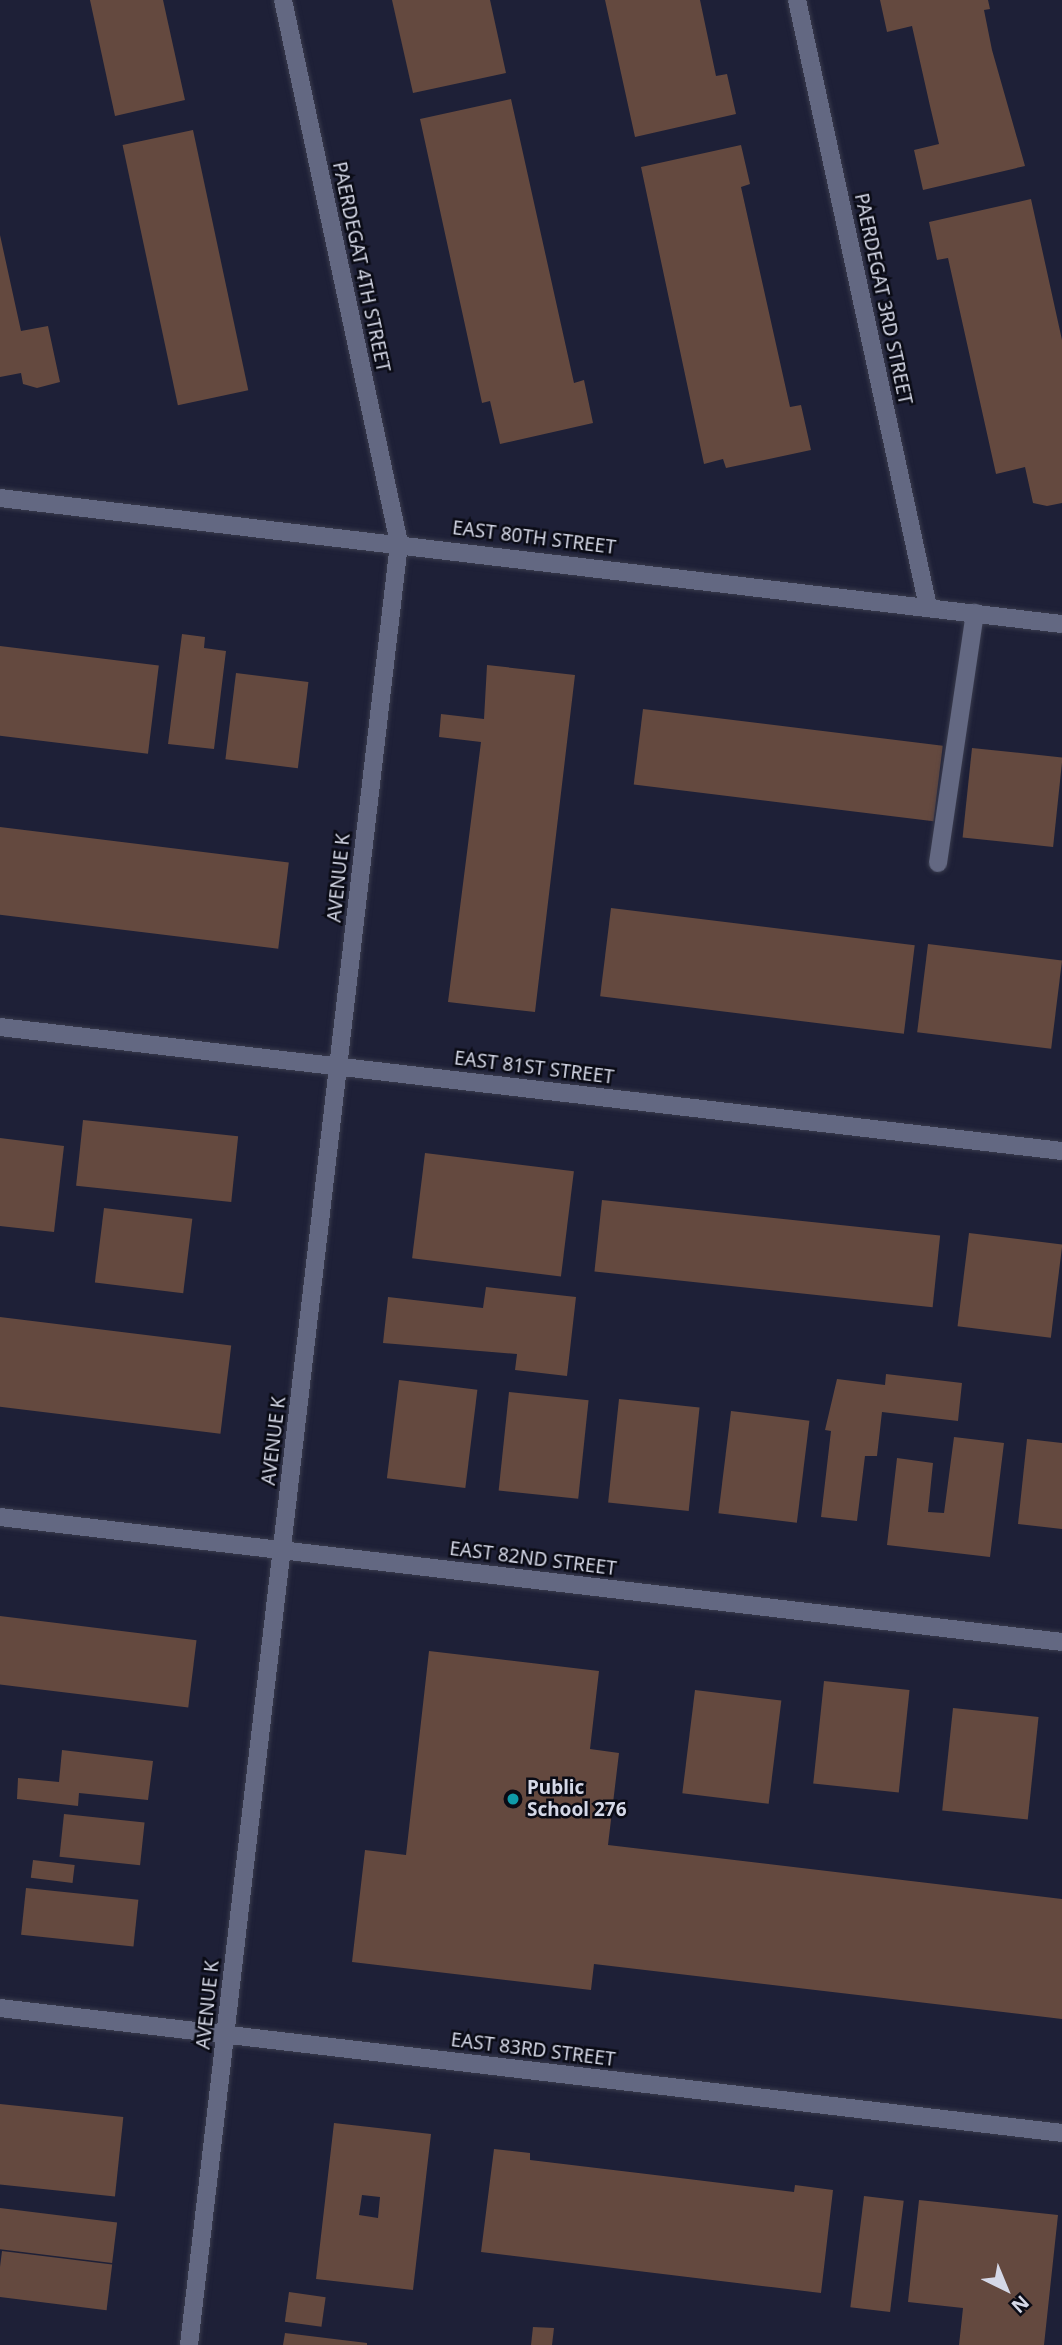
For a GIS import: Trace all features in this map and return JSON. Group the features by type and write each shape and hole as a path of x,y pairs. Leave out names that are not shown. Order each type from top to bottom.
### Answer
{"street":[{"name":"PAERDEGAT 4TH STREET","path":"283,0 399,542"},
{"name":"PAERDEGAT 3RD STREET","path":"797,0 928,607"},
{"name":"EAST 80TH STREET","path":"0,498 399,542 1062,624"},
{"name":"AVENUE K","path":"189,2345 399,542"},
{"path":"938,863 975,613"},
{"name":"EAST 81ST STREET","path":"0,1027 1062,1151"},
{"name":"EAST 82ND STREET","path":"0,1517 1062,1642"},
{"name":"EAST 83RD STREET","path":"0,2008 1062,2133"}],"building":[{"path":"90,0 163,0 185,100 115,116"},
{"path":"392,0 490,0 506,73 413,93"},
{"path":"605,0 700,0 716,76 727,74 736,114 635,137"},
{"path":"880,0 988,0 990,9 984,10 992,50 1025,166 923,190 914,150 939,144 912,26 887,32"},
{"path":"511,99 574,383 584,380 593,423 500,444 490,401 482,403 420,119"},
{"path":"193,130 248,390 178,405 123,145"},
{"path":"741,145 750,184 741,187 790,407 801,405 811,450 726,468 723,459 704,464 641,167"},
{"path":"1031,199 1062,340 1062,503 1047,506 1033,503 1025,467 996,474 948,258 937,260 929,222"},
{"path":"0,235 21,331 48,326 60,382 37,388 23,384 21,373 0,377"},
{"path":"182,634 205,637 204,648 226,651 214,749 168,744"},
{"path":"0,646 159,665 148,754 0,736"},
{"path":"487,665 575,675 535,1012 448,1002 481,742 439,737 441,714 484,719"},
{"path":"236,673 308,682 298,768 225,759"},
{"path":"643,709 943,746 933,821 634,784"},
{"path":"972,748 1062,757 1053,847 963,838"},
{"path":"0,827 289,862 278,949 0,915"},
{"path":"611,908 915,945 904,1034 600,996"},
{"path":"928,944 1062,960 1051,1049 917,1032"},
{"path":"83,1120 238,1136 231,1202 76,1186"},
{"path":"0,1138 64,1146 54,1232 0,1226"},
{"path":"425,1153 574,1171 561,1276 412,1258"},
{"path":"602,1200 940,1236 933,1307 594,1272"},
{"path":"104,1208 192,1219 183,1293 95,1282"},
{"path":"969,1233 1062,1244 1051,1338 958,1326"},
{"path":"486,1287 576,1297 567,1376 515,1370 517,1354 383,1343 388,1297 483,1308"},
{"path":"0,1317 231,1345 220,1434 0,1407"},
{"path":"886,1374 962,1383 958,1421 882,1412 877,1456 865,1456 857,1521 821,1517 831,1431 825,1430 837,1379 885,1385"},
{"path":"399,1380 477,1390 465,1488 387,1478"},
{"path":"509,1392 589,1400 578,1499 499,1490"},
{"path":"619,1399 700,1407 689,1511 608,1502"},
{"path":"731,1411 809,1421 797,1523 718,1513"},
{"path":"954,1437 1004,1443 990,1557 887,1545 897,1458 933,1463 928,1512 944,1513"},
{"path":"1027,1439 1062,1443 1062,1529 1018,1524"},
{"path":"0,1616 197,1640 188,1708 0,1685"},
{"name":"Public School 276","path":"429,1651 599,1671 590,1749 619,1753 608,1845 1062,1899 1062,2019 594,1964 591,1990 352,1962 365,1850 406,1855"},
{"path":"824,1681 910,1690 899,1792 813,1783"},
{"path":"695,1690 781,1701 769,1804 682,1793"},
{"path":"953,1708 1039,1717 1028,1819 942,1810"},
{"path":"62,1750 153,1761 148,1800 79,1793 78,1806 17,1799 18,1778 59,1782"},
{"path":"64,1814 145,1822 140,1865 60,1857"},
{"path":"33,1860 75,1865 72,1883 31,1878"},
{"path":"26,1888 138,1900 133,1947 21,1935"},
{"path":"0,2104 123,2117 115,2197 0,2184"},
{"path":"334,2123 431,2134 413,2290 316,2279","holes":["362,2195 380,2197 378,2218 359,2215"]},
{"path":"494,2149 530,2153 530,2160 794,2192 795,2185 833,2190 821,2293 481,2252"},
{"path":"864,2196 904,2201 890,2312 850,2307"},
{"path":"919,2200 1058,2215 1044,2345 959,2345 963,2308 908,2302"},
{"path":"0,2208 117,2222 112,2263 0,2249"},
{"path":"2,2251 112,2265 107,2310 0,2297"},
{"path":"289,2292 326,2297 321,2327 285,2322"},
{"path":"533,2327 554,2328 552,2345 531,2345"},
{"path":"285,2333 367,2343 367,2345 283,2345"}],"place":[{"name":"Public School 276","path":"513,1799"}]}
